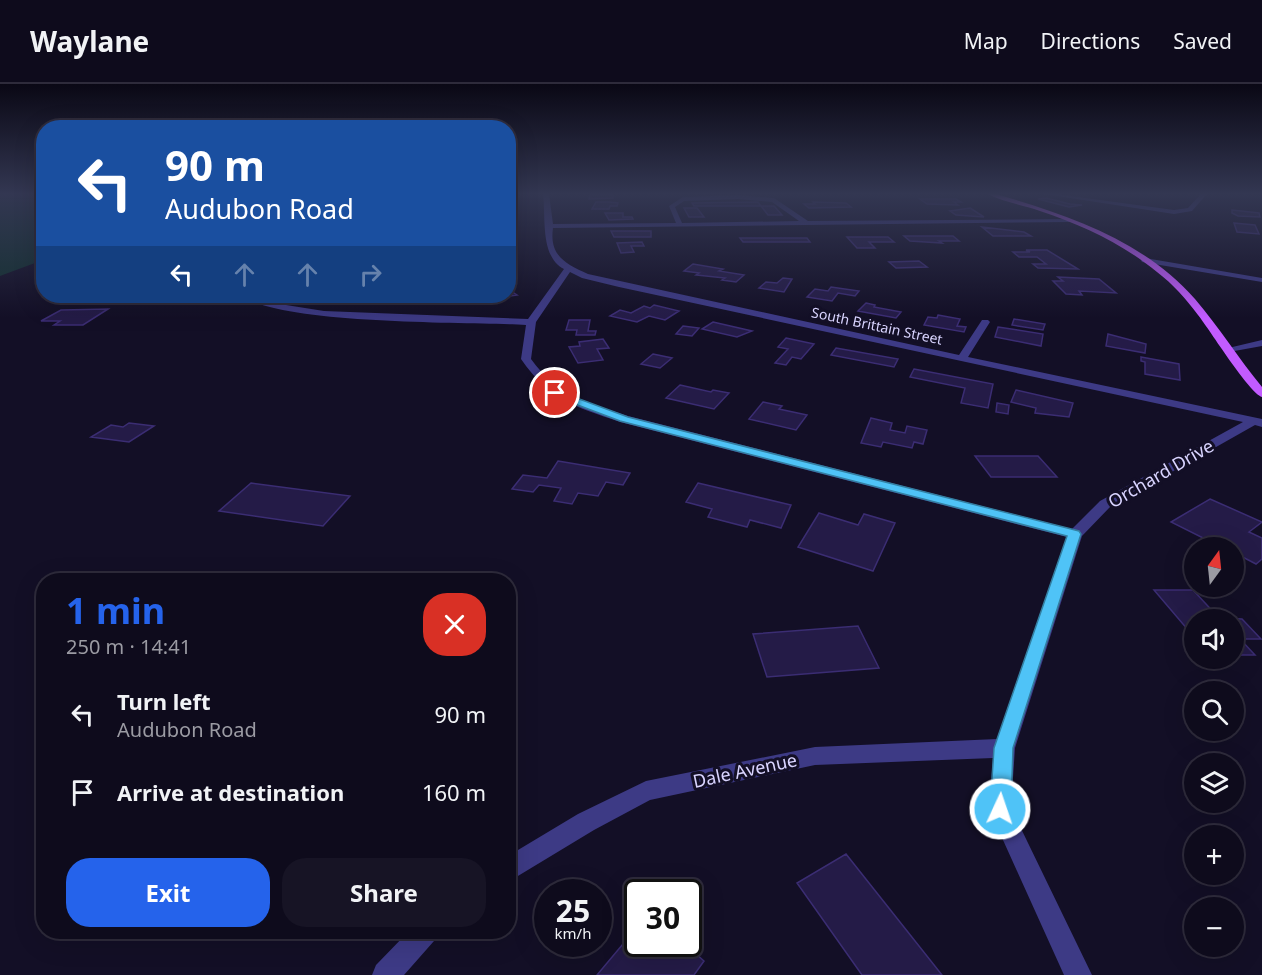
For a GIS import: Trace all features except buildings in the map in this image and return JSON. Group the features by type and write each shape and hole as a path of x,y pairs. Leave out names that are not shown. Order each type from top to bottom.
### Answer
{"main road":[{"path":"1104,236 1145,260 1180,287 1262,393"}],"street":[{"path":"549,236 560,263 568,269 531,322 526,359 538,378 555,393 624,419 1075,534"},
{"path":"1145,260 1262,280"},
{"name":"South Brittain Street","path":"568,269 619,285 1258,422"},
{"path":"263,303 324,314 531,322"},
{"path":"962,358 984,322"},
{"path":"1229,349 1262,343"},
{"name":"Orchard Drive","path":"1078,975 1000,809 1004,748 1075,534 1105,504 1258,422"},
{"name":"Dale Avenue","path":"516,865 586,822 646,791 814,756 1004,748"},
{"path":"386,975 419,939"}],"green space":[{"path":"0,236 36,236 36,263 0,276"}],"route":[{"path":"555,393 624,419 1075,534 1004,748 1000,809"}]}
